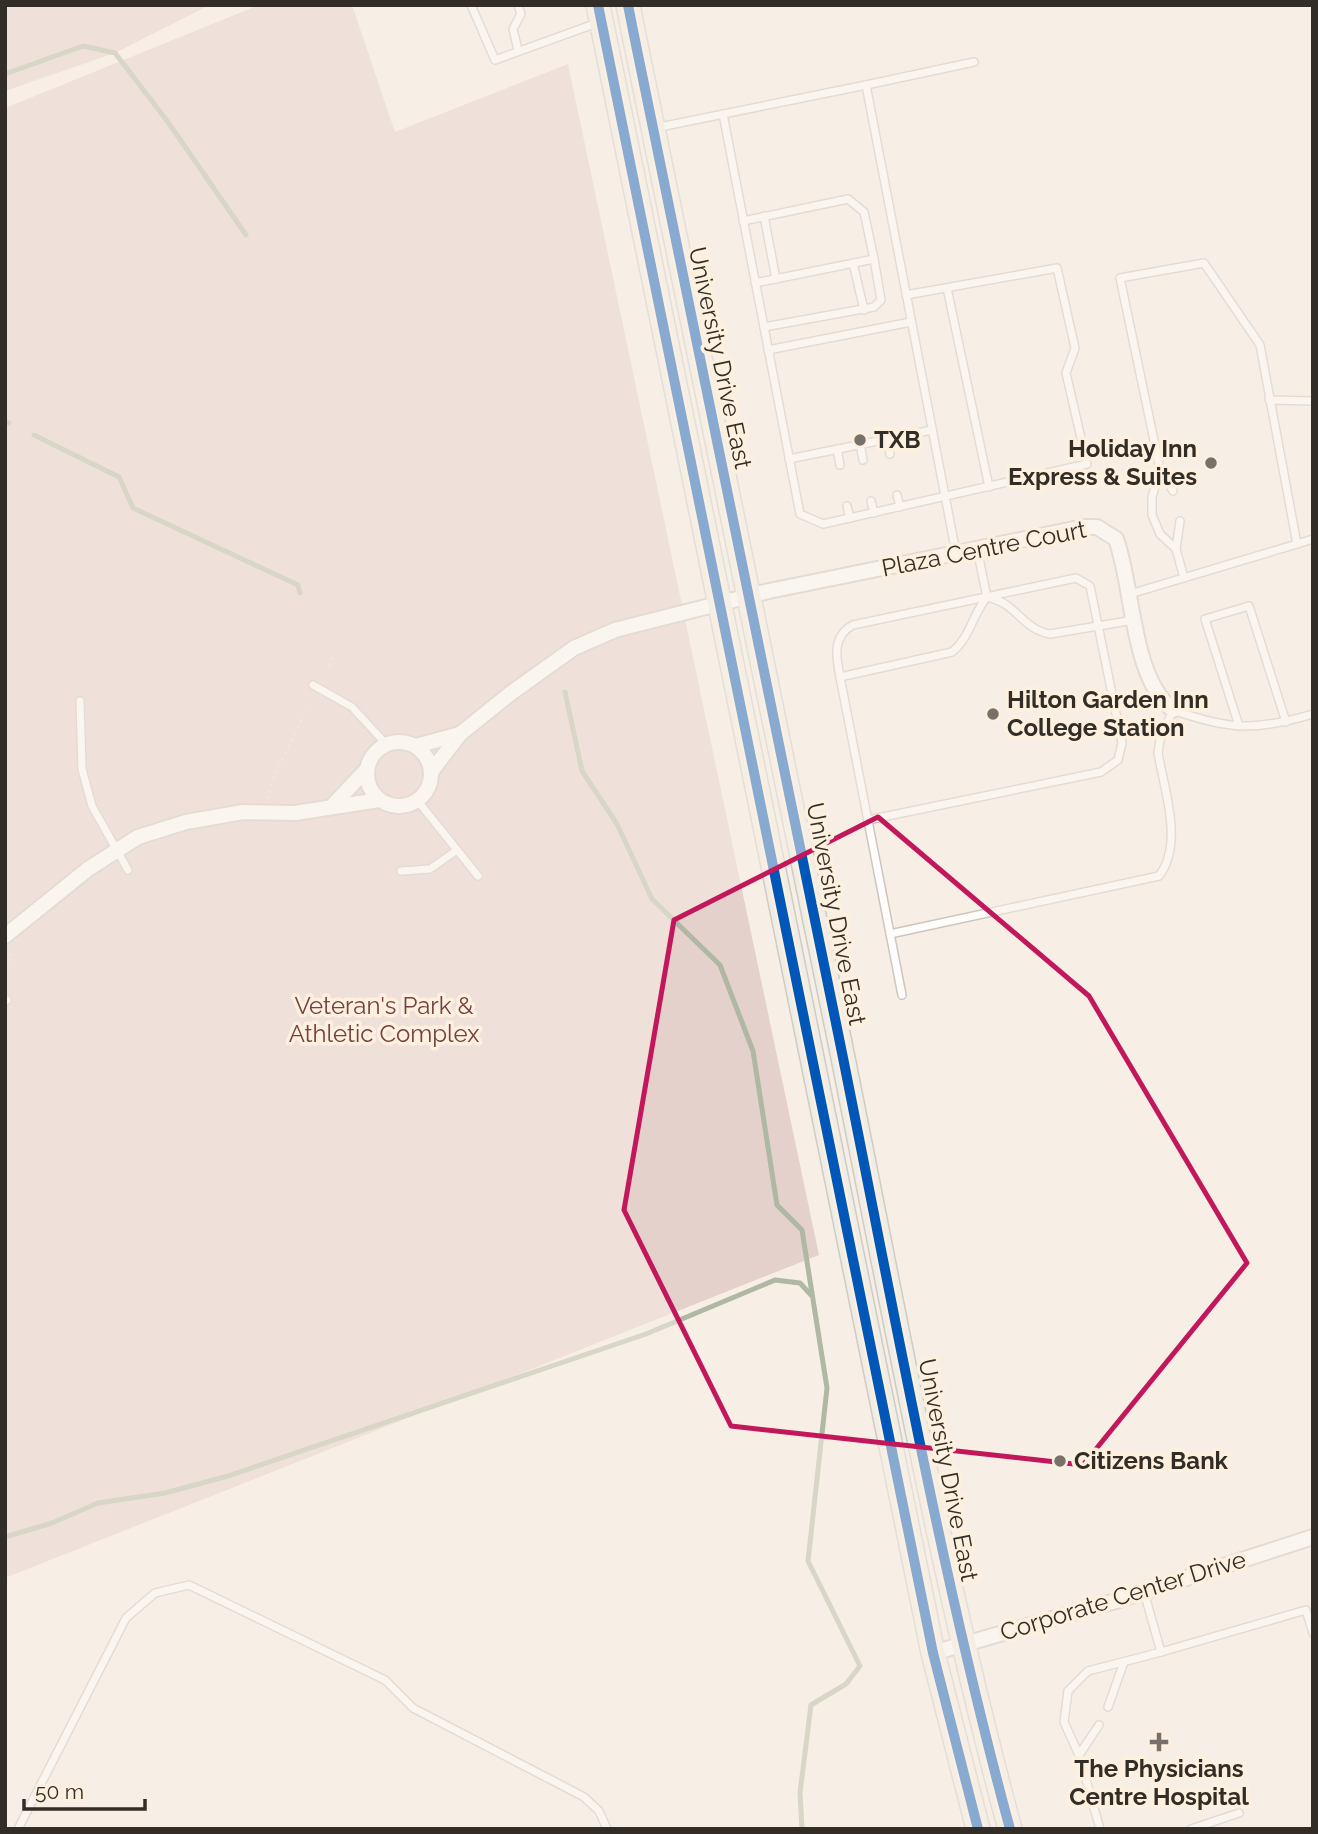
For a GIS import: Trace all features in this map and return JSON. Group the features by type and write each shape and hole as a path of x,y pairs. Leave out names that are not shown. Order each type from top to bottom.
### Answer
{"main road":[{"name":"University Drive East","path":"628,5 699,366 750,595 961,1645 1010,1829"},
{"name":"University Drive East","path":"599,13 933,1653 978,1829"}],"street":[{"name":"Plaza Centre Court","path":"460,734 574,648 625,626 750,595 1084,527 1097,527 1116,539 1148,677 1162,701 1173,710"},
{"path":"379,800 367,781 367,769 370,759 387,744 396,742 415,746 460,734"},
{"path":"5,936 117,848 138,837 186,822 243,812 295,813 332,805 379,800 398,806 418,800 425,793 431,772 460,734"},
{"path":"415,746 429,762 431,772"},
{"path":"332,805 367,769"},
{"name":"Corporate Center Drive","path":"933,1653 1143,1592 1313,1537"}],"lane":[{"path":"471,5 495,60 599,13"},
{"path":"518,5 521,14 513,29 518,50"},
{"path":"653,129 974,62"},
{"path":"866,85 956,553"},
{"path":"723,114 800,514 823,524 1087,464 1066,373 1075,348 1057,268 906,295"},
{"path":"743,221 848,200 864,212 874,259 881,300 874,307 764,327"},
{"path":"764,216 776,279"},
{"path":"755,283 874,259"},
{"path":"853,263 864,310"},
{"path":"1173,491 1160,468 1120,278 1204,263 1260,345 1297,544"},
{"path":"947,288 989,487"},
{"path":"768,350 911,322"},
{"path":"1269,400 1313,401"},
{"path":"789,459 932,430"},
{"path":"887,439 890,454"},
{"path":"860,444 863,460"},
{"path":"837,449 840,466"},
{"path":"1160,468 1152,497 1152,515 1160,534 1176,549"},
{"path":"897,495 900,507"},
{"path":"872,501 874,513"},
{"path":"847,506 849,518"},
{"path":"1180,520 1176,549 1184,578"},
{"path":"1130,594 1313,539"},
{"path":"840,677 952,652 962,644 971,619 987,597 978,549"},
{"path":"867,820 1110,768 1118,760 1122,743 1090,586 1084,580 1076,578 853,625 844,630 837,648 840,677 867,820 902,995"},
{"path":"987,597 1010,607 1037,632 1050,634 1136,620"},
{"path":"1239,726 1206,619 1249,606 1286,722"},
{"path":"313,685 352,707 387,744"},
{"path":"80,701 82,769 92,806 128,870"},
{"path":"890,934 1159,876 1166,867 1171,835 1158,753 1160,740 1173,710 1213,724 1260,728 1313,715"},
{"path":"418,800 478,876"},
{"path":"401,871 430,869 457,850"},
{"path":"18,1829 126,1618 155,1593 190,1585 385,1680 413,1708 584,1797 599,1811 607,1829"},
{"path":"1143,1592 1161,1652"},
{"path":"1100,1829 1079,1755 1064,1723 1068,1692 1087,1671 1309,1609 1313,1633"},
{"path":"1108,1707 1124,1662"},
{"path":"1079,1755 1099,1725"},
{"path":"1191,1829 1239,1813"}],"path":[{"path":"330,666 333,657"},
{"path":"268,799 271,784 307,708"},
{"path":"5,965 13,959 7,952"}],"highlighted area":[{"path":"878,817 1089,996 1247,1263 1083,1465 731,1426 624,1210 674,920"}],"green space":[{"path":"5,5 210,5 115,53 5,91"},
{"name":"Veteran's Park & Athletic Complex","path":"259,5 352,5 395,132 568,64 819,1255 5,1578 5,108"}],"waterway":[{"path":"5,74 83,46 115,53 168,122 246,235"},
{"path":"5,421 9,423"},
{"path":"34,435 119,477 133,508 298,585 300,593"},
{"path":"565,692 582,771 617,824 652,899 720,965 753,1051 777,1205 802,1230 827,1388 808,1561 860,1666 846,1684 811,1705 800,1793 802,1829"},
{"path":"5,1537 52,1523 98,1503 165,1493 228,1476 646,1334 775,1280 800,1283 811,1295"}],"cycle path":[{"path":"598,5 933,1653 978,1829"},
{"path":"628,5 918,1432 961,1632 1010,1829"}],"place":[{"name":"TXB","path":"860,440"},
{"name":"Holiday Inn Express & Suites","path":"1211,463"},
{"name":"Hilton Garden Inn College Station","path":"993,714"},
{"name":"Citizens Bank","path":"1060,1461"},
{"name":"The Physicians Centre Hospital","path":"1159,1742"}]}
